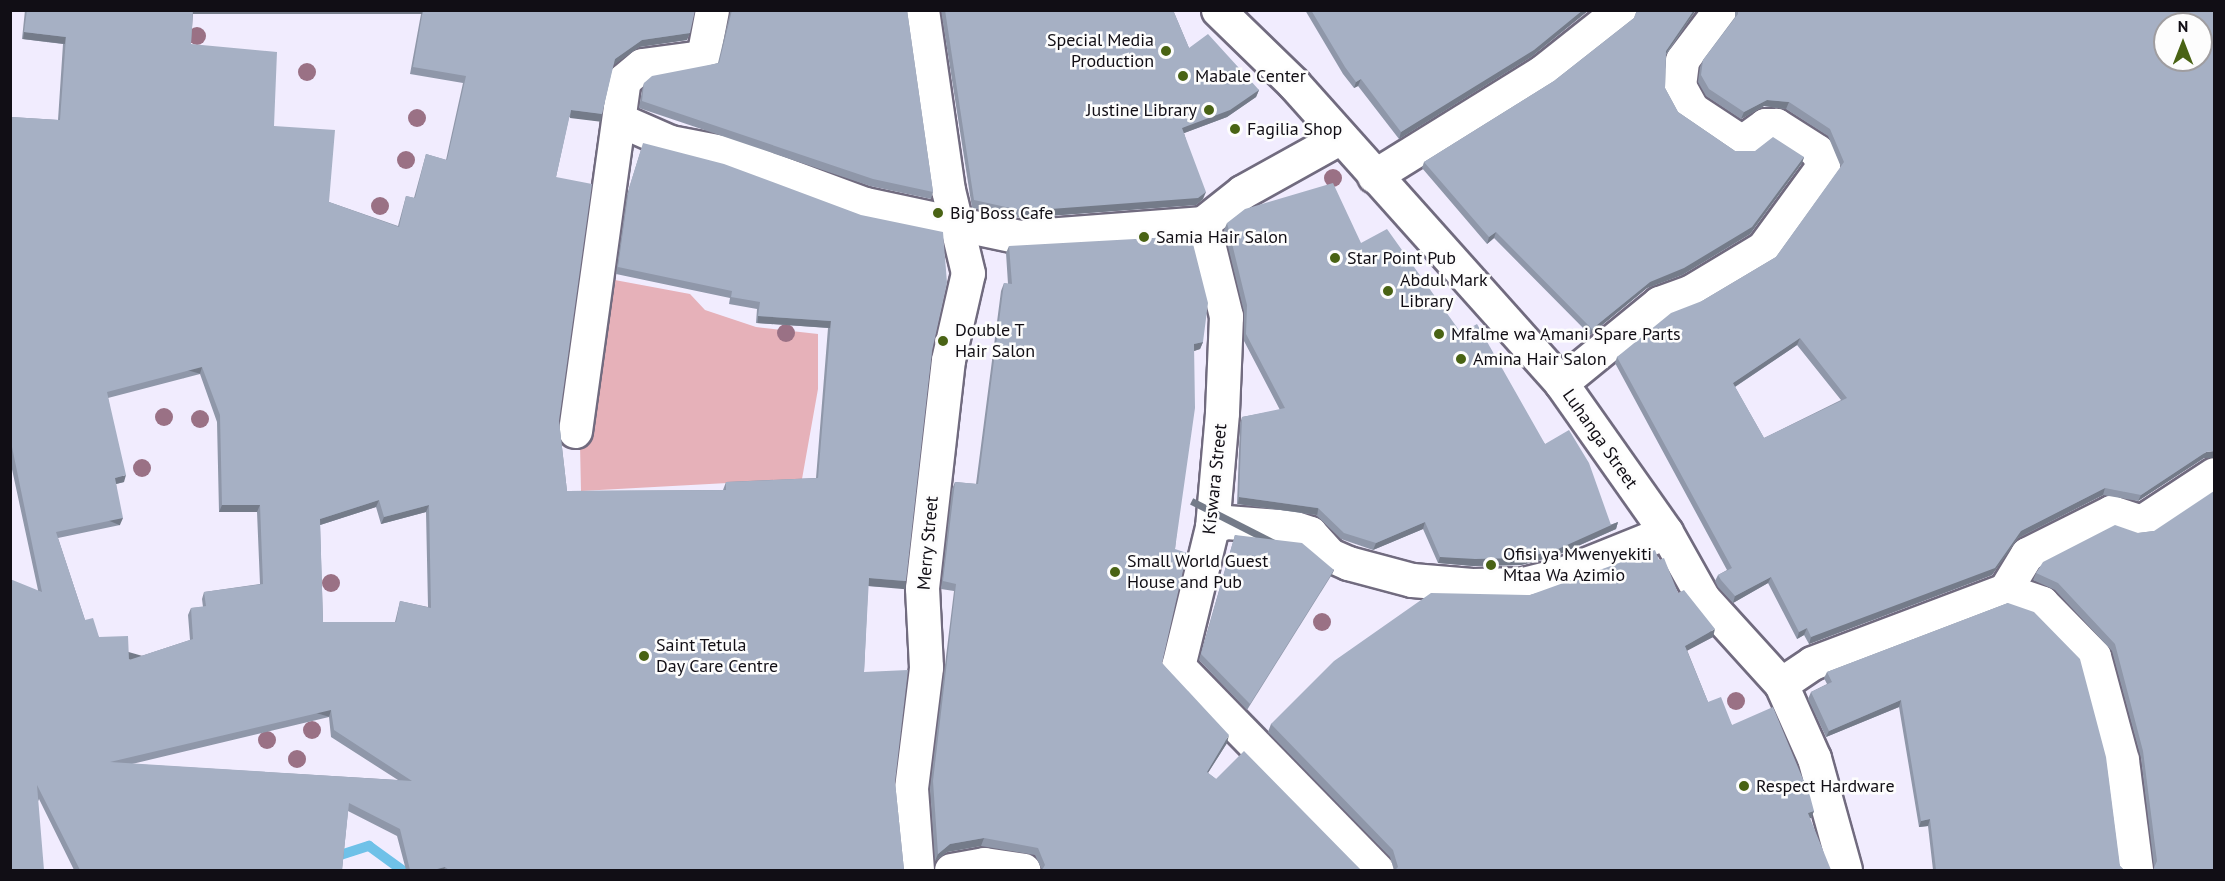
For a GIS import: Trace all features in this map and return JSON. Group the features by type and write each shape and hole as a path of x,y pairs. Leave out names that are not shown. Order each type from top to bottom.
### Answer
{"street":[{"path":"574,431 624,80 642,64 703,57 712,10"},
{"name":"Merry Street","path":"917,870 911,788 926,667 922,588 948,360 968,273 954,219 922,10"},
{"name":"Luhanga Street","path":"1218,10 1341,137 1561,382 1666,532 1703,598 1781,684 1814,758 1845,870"},
{"path":"1374,176 1542,72 1620,10"},
{"path":"1561,382 1659,303 1690,292 1763,248 1823,166 1817,151 1776,125 1765,125 1742,142 1692,109 1679,86 1682,60 1720,10"},
{"path":"620,120 670,142 727,153 865,204 954,219 1020,237 1203,223 1242,192 1341,137"},
{"name":"Kiswara Street","path":"1203,223 1226,316 1212,527 1178,666 1377,870"},
{"path":"1781,684 1812,663 2005,590 2027,554 2111,512 2141,522 2214,474"},
{"path":"1212,527 1226,522 1292,527 1310,533 1330,555 1348,563 1412,580 1472,585 1523,584 1559,575 1666,532"},
{"path":"2005,590 2042,603 2094,656 2122,760 2136,870"},
{"path":"951,870 984,864 1024,870"}],"shaded area":[{"path":"604,278 690,294 705,310 756,327 818,334 818,389 802,479 581,491 579,397"}],"building":[{"path":"27,10 193,10 191,44 277,52 274,126 335,130 329,202 399,227 406,196 415,198 426,154 447,160 466,76 413,67 423,10 695,10 690,33 642,40 615,59 602,114 571,110 556,177 592,184 559,421 567,491 726,490 726,482 818,478 831,321 758,316 760,302 731,297 732,291 618,267 629,188 643,143 724,164 861,215 943,232 947,283 932,351 906,581 869,578 864,672 908,670 895,782 904,870 449,870 445,867 433,870 410,870 400,829 349,803 342,870 80,870 37,785 44,870 10,870 10,579 42,592 12,447 10,447 10,125 11,117 60,120 66,37 24,32","holes":["202,367 220,415 222,505 260,505 263,584 204,592 206,606 191,608 193,639 129,660 128,636 99,637 93,618 85,620 56,532 123,518 115,478 126,475 107,392","379,500 384,517 429,505 431,608 400,601 396,622 323,622 320,519","331,710 334,730 412,781 110,762"]},
{"path":"732,10 907,10 933,192 873,179 642,101 644,83 652,76 719,63"},
{"path":"945,10 1173,10 1189,48 1208,34 1259,90 1230,110 1182,128 1206,192 1198,198 1024,211 974,200"},
{"path":"1311,10 1583,10 1534,50 1401,132 1361,79 1356,82"},
{"path":"1637,10 1694,10 1666,51 1665,88 1678,112 1735,151 1755,151 1773,137 1804,157 1752,227 1684,268 1650,282 1592,329 1496,232 1489,237 1424,162 1554,81 1634,18"},
{"path":"1738,10 2214,10 2214,451 2206,452 2141,495 2105,488 2021,531 1995,568 1811,637 1807,628 1799,632 1771,577 1735,596 1718,575 1732,568 1617,357 1671,313 1702,301 1776,257 1844,162 1830,129 1789,102 1767,100 1744,112 1709,89 1701,75 1703,60 1738,14","holes":["1800,338 1847,398 1764,438 1733,383"]},
{"path":"1333,183 1361,243 1387,229 1461,333 1477,324 1545,444 1569,430 1589,463 1611,525 1618,522 1556,550 1523,558 1440,557 1425,522 1376,543 1344,533 1318,508 1239,497 1242,417 1285,408 1246,334 1247,305 1227,223 1245,209"},
{"path":"1191,236 1208,303 1203,342 1194,344 1195,408 1175,549 1187,553 1162,663 1229,735 1207,772 1216,779 1244,751 1361,870 1042,870 1045,865 1038,848 984,838 950,844 938,854 933,781 956,584 943,581 955,482 978,484 1004,283 1012,284 1009,246"},
{"path":"2214,491 2214,870 2153,870 2157,861 2143,751 2115,644 2058,583 2036,573 2043,562 2115,525 2138,533 2154,531"},
{"path":"1235,535 1302,543 1334,570 1250,704 1201,654"},
{"path":"1655,550 1659,560 1664,558 1678,593 1684,590 1715,629 1685,646 1708,702 1721,697 1732,725 1773,707 1810,796 1814,811 1808,813 1831,870 1395,870 1398,867 1393,850 1271,724 1334,661 1431,593 1530,595"},
{"path":"2008,603 2034,612 2080,659 2106,757 2120,866 2124,870 1936,870 1930,819 1921,821 1901,700 1829,731 1811,692 1832,682 1827,672"}],"waterway":[{"path":"331,858 369,846 402,870"}],"place":[{"name":"Special Media Production","path":"1166,51"},
{"name":"Mabale Center","path":"1183,76"},
{"name":"Justine Library","path":"1209,110"},
{"name":"Fagilia Shop","path":"1235,129"},
{"name":"Big Boss Cafe","path":"938,213"},
{"name":"Samia Hair Salon","path":"1144,237"},
{"name":"Star Point Pub","path":"1335,258"},
{"name":"Abdul Mark Library","path":"1388,291"},
{"name":"Mfalme wa Amani Spare Parts","path":"1439,334"},
{"name":"Double T Hair Salon","path":"943,341"},
{"name":"Amina Hair Salon","path":"1461,359"},
{"name":"Ofisi ya Mwenyekiti Mtaa Wa Azimio","path":"1491,565"},
{"name":"Small World Guest House and Pub","path":"1115,572"},
{"name":"Saint Tetula Day Care Centre","path":"644,656"},
{"name":"Respect Hardware","path":"1744,786"}]}
